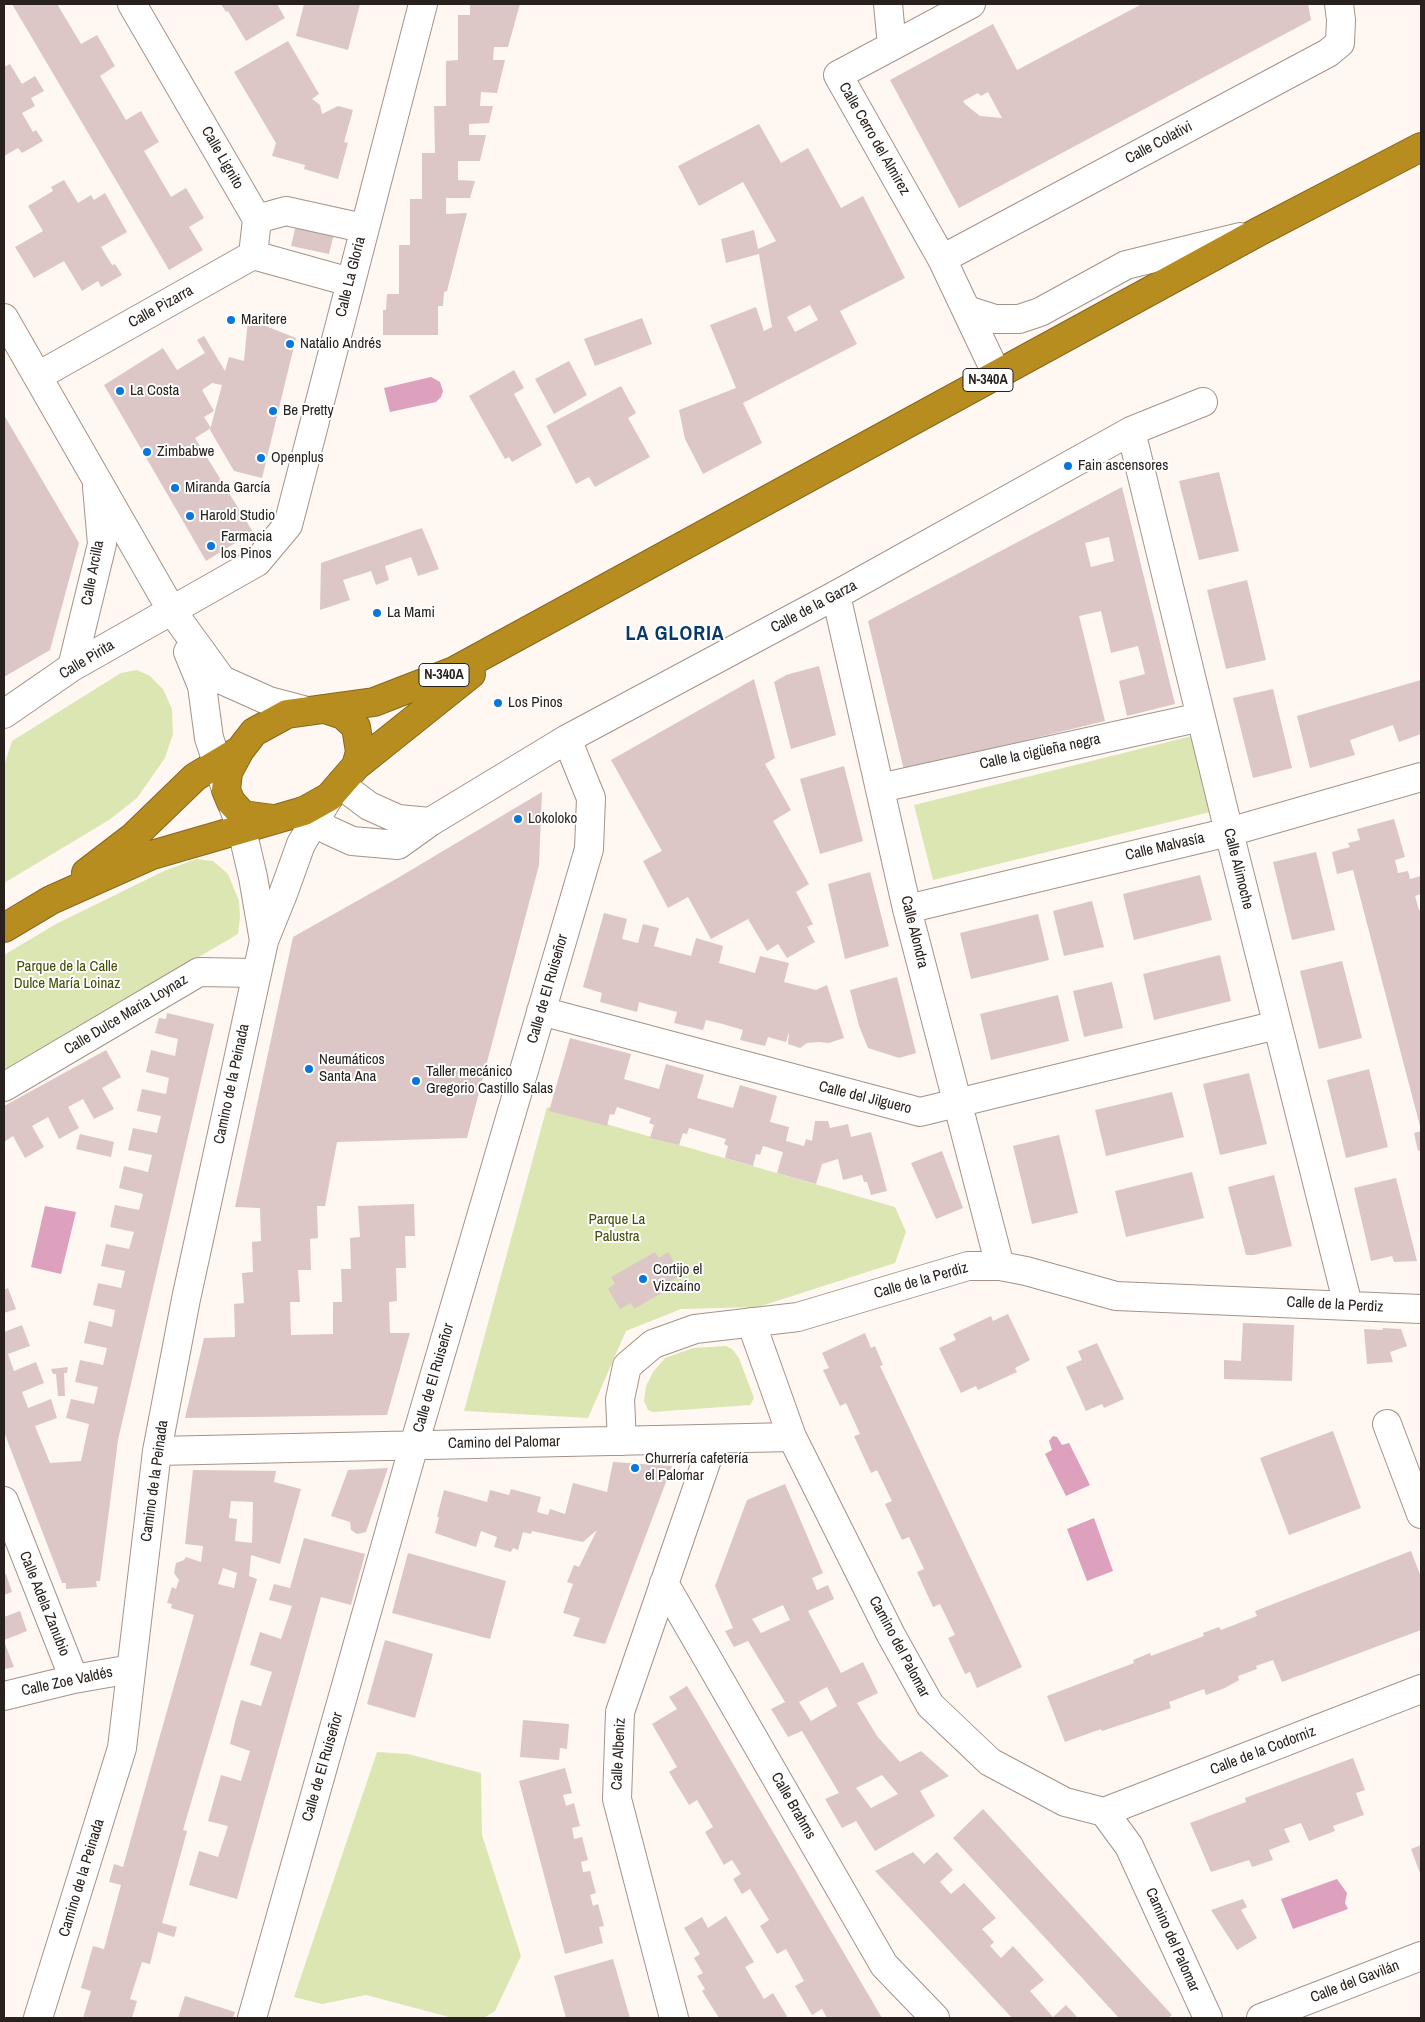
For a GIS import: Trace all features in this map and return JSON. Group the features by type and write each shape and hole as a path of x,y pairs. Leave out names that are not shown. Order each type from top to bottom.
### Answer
{"highway":[{"name":"N-340A","path":"4,928 51,900 133,837 195,777 229,757 254,732 287,714 374,702 440,676 556,617 1258,232 1421,146"},
{"name":"N-340A","path":"51,900 152,855 273,820 310,816 342,783 480,666 556,617"},
{"path":"316,710 342,715 356,727 360,752 342,783"},
{"name":"N-340A","path":"229,757 229,796 243,815 273,820"}],"street":[{"name":"Calle Lignito","path":"132,4 257,219"},
{"name":"Calle La Gloria","path":"172,611 257,562 288,525 363,228 423,4"},
{"path":"888,4 892,46"},
{"name":"Calle Cerro del Almirez","path":"971,4 838,75 942,259 997,375"},
{"name":"Calle Colativi","path":"942,259 1328,53 1340,43 1341,20 1339,4"},
{"path":"350,282 253,255 257,219 286,211 363,228"},
{"path":"967,310 995,319 1019,318 1040,312 1126,266 1258,232"},
{"name":"Calle Pizarra","path":"38,376 253,255"},
{"name":"Calle Arcilla","path":"4,318 172,611 222,680 269,700 316,710"},
{"name":"Calle de la Garza","path":"310,816 328,830 352,841 398,845 430,822 567,739 836,595 1131,431 1203,402"},
{"name":"Calle Alimoche","path":"1131,431 1229,832 1348,1305"},
{"name":"Calle Arcilla","path":"72,667 102,544 96,478"},
{"name":"Calle Alondra","path":"836,595 907,909 1000,1266"},
{"name":"Calle Arcilla","path":"172,611 202,686 209,738 229,757"},
{"name":"Calle Pirita","path":"4,714 72,667 172,611"},
{"name":"Calle la cigüeña negra","path":"880,788 1201,717"},
{"name":"Calle de El Ruiseñor","path":"252,2018 414,1445 589,849 591,798 567,739"},
{"name":"Calle Malvasía","path":"907,909 1229,832 1421,779"},
{"path":"342,783 369,806 398,819 430,822"},
{"name":"Camino de la Peinada","path":"229,796 242,830 253,877 264,940"},
{"name":"Camino de la Peinada","path":"38,2018 122,1748 157,1451 186,1299 264,940 310,816"},
{"name":"Calle Dulce Maria Loynaz","path":"4,1087 199,972 256,973"},
{"name":"Calle del Jilguero","path":"541,1011 920,1112 1278,1025"},
{"name":"Calle de la Perdiz","path":"622,1441 620,1399 627,1366 653,1344 695,1329 798,1317 968,1266 1000,1266 1116,1296 1421,1309"},
{"name":"Camino del Palomar","path":"751,1322 792,1437 891,1635 930,1705 990,1762 1065,1802 1104,1812 1129,1846 1208,2018"},
{"path":"1387,1424 1421,1514"},
{"name":"Camino del Palomar","path":"157,1451 792,1437"},
{"name":"Calle Albeniz","path":"674,2018 616,1799 620,1712 714,1439"},
{"name":"Calle Adela Zanubio","path":"4,1502 74,1679"},
{"name":"Calle Brahms","path":"664,1583 884,1965 935,2018"},
{"name":"Calle Zoe Valdés","path":"4,1696 74,1679 131,1669"},
{"name":"Calle de la Codorniz","path":"1104,1812 1421,1689"},
{"name":"Calle del Gavilán","path":"1261,2018 1421,1956"}],"green space":[{"path":"137,670 150,676 163,689 172,709 173,734 165,758 137,798 109,820 4,883 4,766 12,741 121,673"},
{"path":"1192,736 1210,812 933,880 914,805"},
{"name":"Parque de la Calle Dulce María Loinaz","path":"196,859 213,861 228,874 239,901 240,918 238,934 4,1071 4,955 56,924 164,871"},
{"name":"Parque La Palustra","path":"547,1107 895,1207 906,1232 895,1263 758,1307 681,1309 626,1331 588,1418 464,1411"},
{"path":"726,1346 732,1349 739,1358 754,1398 750,1405 653,1412 648,1410 644,1401 646,1386 653,1372 665,1358 693,1348"},
{"path":"377,1752 408,1754 481,1773 482,1835 521,1956 495,2011 484,2018 453,2018 366,1995 322,2004 294,1997"}],"shaded area":[{"path":"431,377 440,382 443,391 441,397 436,402 390,412 384,388"},
{"path":"45,1206 76,1212 61,1274 31,1267"},
{"path":"1053,1436 1057,1437 1062,1445 1069,1443 1090,1485 1066,1496 1045,1454 1052,1450 1049,1441"},
{"path":"1094,1518 1113,1571 1087,1581 1067,1529"},
{"path":"1337,1879 1347,1893 1345,1903 1348,1909 1293,1929 1281,1899"}],"building":[{"path":"12,4 57,4 81,44 97,35 115,66 100,76 126,120 141,111 159,142 144,151 171,197 186,188 204,218 189,227 203,250 169,270"},
{"path":"221,4 277,4 285,18 246,41 228,11 226,12"},
{"path":"304,4 360,4 348,50 296,36"},
{"path":"470,4 520,4 508,47 494,47 493,60 505,60 497,93 481,92 480,106 493,106 489,123 469,124 469,135 486,135 480,161 458,161 458,180 475,181 470,198 446,198 446,214 467,213 447,291 444,292 443,306 438,306 438,335 383,335 383,310 386,310 387,294 399,294 399,245 410,245 410,199 422,199 422,153 435,153 434,106 446,106 446,61 458,60 458,15 470,15"},
{"path":"1142,4 1308,4 1311,20 959,208 890,80 993,24 1017,70","holes":["988,92 1002,118 980,116 963,101 978,93 981,96"]},
{"path":"288,41 319,94 312,99 320,105 322,114 338,106 353,110 344,142 348,143 338,179 304,169 305,165 272,156 276,143 234,72"},
{"path":"10,64 22,84 35,76 44,91 31,98 35,106 22,113 33,132 36,130 43,141 22,153 18,148 4,156 4,67"},
{"path":"759,124 781,163 808,148 841,208 863,196 905,278 840,311 857,344 743,403 762,443 703,474 685,439 679,410 736,388 710,325 756,307 764,331 772,327 759,254 726,263 721,239 754,230 758,249 776,241 743,182 699,206 678,166","holes":["810,305 818,320 795,332 787,317"]},
{"path":"64,180 78,203 91,195 94,200 105,193 127,232 101,247 112,265 115,264 122,275 101,287 98,281 82,291 64,261 34,278 15,247 43,231 28,206 53,191 51,187"},
{"path":"296,225 334,234 329,254 291,246"},
{"path":"642,318 652,344 595,366 584,339"},
{"path":"248,319 296,338 262,478 234,471 210,428 195,438 253,532 206,561 104,385 163,348 177,370 205,353 197,340 204,336 225,371 229,357 244,361","holes":["212,383 222,385 211,427 204,417 214,411 202,390"]},
{"path":"569,361 587,395 554,414 535,379"},
{"path":"514,370 524,388 514,394 542,445 512,462 509,457 505,459 469,396"},
{"path":"621,386 636,413 628,418 650,457 595,487 589,477 576,484 546,426"},
{"path":"4,415 79,543 50,650 4,677"},
{"path":"1219,472 1239,551 1199,560 1179,481"},
{"path":"1122,487 1175,704 1127,716 1119,681 1145,674 1138,646 1111,653 1101,611 1079,616 1105,721 904,770 868,621","holes":["1109,537 1114,561 1091,567 1085,543"]},
{"path":"422,528 439,569 418,576 411,557 385,566 389,580 376,585 371,571 343,580 350,600 320,610 321,563"},
{"path":"1247,580 1266,660 1226,669 1207,590"},
{"path":"819,666 836,735 791,749 774,682 786,675"},
{"path":"754,679 775,758 765,764 791,810 773,821 809,884 796,892 813,924 807,927 815,942 787,958 778,944 767,951 748,919 711,939 688,897 668,908 643,861 662,851 611,760"},
{"path":"1421,680 1421,734 1399,742 1393,725 1350,740 1355,755 1310,768 1297,716"},
{"path":"1273,689 1292,768 1253,778 1233,698"},
{"path":"844,766 863,841 820,854 800,779"},
{"path":"542,792 539,865 467,1138 337,1142 325,1206 317,1206 318,1238 310,1239 311,1270 298,1270 300,1302 290,1302 291,1335 333,1334 333,1302 342,1302 341,1269 351,1269 350,1238 360,1237 358,1206 414,1204 415,1236 405,1236 406,1268 396,1268 397,1301 389,1302 390,1333 410,1333 387,1415 185,1418 204,1338 235,1337 234,1304 244,1303 242,1273 253,1272 252,1242 261,1241 260,1208 235,1207 293,937 396,879"},
{"path":"1394,819 1405,857 1395,860 1398,873 1408,871 1410,879 1421,876 1421,894 1415,896 1419,910 1421,910 1421,1130 1353,870 1337,874 1332,852 1350,847 1348,843 1360,840 1357,829"},
{"path":"1316,852 1335,930 1292,940 1273,862"},
{"path":"870,872 889,946 845,959 828,884"},
{"path":"1200,875 1212,920 1134,940 1123,894"},
{"path":"1092,901 1104,947 1064,956 1053,911"},
{"path":"604,913 627,919 622,939 638,943 643,924 659,928 654,946 691,956 696,938 723,946 719,963 755,973 760,956 789,963 784,982 816,990 827,985 844,1038 829,1043 807,1043 800,1048 788,1044 789,1032 786,1042 768,1037 765,1046 740,1040 743,1030 723,1024 706,1020 703,1030 674,1023 677,1012 639,1002 637,1012 600,1002 602,993 583,987"},
{"path":"1038,914 1049,960 971,979 960,933"},
{"path":"1220,955 1231,1001 1154,1020 1143,974"},
{"path":"1342,961 1362,1038 1319,1049 1300,971"},
{"path":"897,977 916,1053 899,1058 868,1048 859,1026 850,990"},
{"path":"1112,982 1123,1028 1084,1037 1073,991"},
{"path":"1058,995 1069,1041 991,1060 980,1014"},
{"path":"167,1013 214,1024 118,1440 100,1581 96,1581 97,1587 66,1589 66,1583 62,1583 4,1432 4,1332 22,1325 30,1346 8,1354 14,1371 36,1362 44,1383 22,1392 28,1408 51,1399 57,1418 35,1426 50,1463 81,1461 89,1424 66,1418 71,1399 94,1404 98,1387 75,1382 80,1360 103,1365 107,1348 84,1343 89,1321 112,1327 115,1310 93,1305 98,1283 121,1288 125,1271 101,1266 106,1244 129,1249 134,1232 110,1227 115,1205 139,1210 143,1194 119,1188 124,1166 148,1172 152,1155 128,1150 133,1128 157,1133 161,1116 137,1111 142,1089 166,1094 169,1078 146,1072 151,1050 175,1056 178,1039 155,1033 159,1018 166,1019"},
{"path":"570,1038 631,1054 624,1079 659,1089 666,1064 704,1075 697,1098 733,1108 740,1085 777,1096 770,1122 789,1127 786,1141 804,1146 806,1139 812,1141 815,1121 828,1121 830,1128 848,1124 851,1137 871,1132 887,1191 871,1195 867,1182 864,1182 862,1175 843,1180 838,1159 822,1164 816,1184 777,1173 783,1152 763,1146 760,1155 756,1154 753,1166 725,1158 728,1146 724,1144 726,1139 689,1128 687,1134 683,1133 679,1145 650,1138 654,1125 649,1123 651,1118 617,1107 614,1115 610,1114 607,1126 549,1111"},
{"path":"106,1050 121,1077 102,1088 114,1109 94,1119 83,1099 68,1107 79,1128 59,1139 48,1117 32,1126 44,1147 25,1158 13,1136 4,1142 4,1106"},
{"path":"1369,1069 1388,1147 1346,1158 1327,1080"},
{"path":"1249,1073 1267,1144 1220,1155 1203,1084"},
{"path":"1172,1092 1184,1137 1106,1156 1095,1110"},
{"path":"1421,1131 1421,1150 1418,1151 1414,1133"},
{"path":"80,1134 114,1142 111,1157 76,1149"},
{"path":"1059,1135 1078,1213 1032,1224 1013,1146"},
{"path":"942,1151 963,1208 936,1219 911,1163"},
{"path":"1192,1172 1204,1218 1126,1237 1115,1191"},
{"path":"1274,1175 1292,1246 1254,1255 1246,1255 1228,1187"},
{"path":"1396,1178 1417,1261 1394,1262 1392,1256 1371,1261 1354,1188"},
{"name":"Cortijo el Vizcaíno","path":"655,1252 659,1258 668,1252 681,1274 671,1281 674,1286 634,1309 631,1303 620,1309 608,1289 615,1284 611,1277"},
{"path":"8,1288 16,1309 4,1313 4,1290"},
{"path":"1008,1314 1030,1360 1015,1368 1017,1372 978,1390 976,1386 961,1393 939,1348 956,1340 953,1334 991,1316 993,1321"},
{"path":"1243,1323 1294,1325 1292,1381 1224,1379 1224,1360 1241,1361"},
{"path":"1383,1328 1401,1329 1407,1346 1390,1352 1393,1362 1367,1364 1364,1329 1382,1330"},
{"path":"865,1333 871,1348 875,1346 883,1365 880,1366 1022,1667 977,1688 970,1672 965,1674 948,1638 955,1635 940,1604 933,1607 917,1572 924,1569 909,1537 902,1540 885,1504 892,1501 877,1470 871,1473 854,1436 860,1434 846,1403 840,1406 823,1370 829,1368 822,1353"},
{"path":"1097,1343 1124,1399 1104,1408 1102,1404 1086,1411 1066,1367 1082,1360 1078,1351"},
{"path":"68,1367 67,1373 64,1373 65,1396 58,1396 56,1374 53,1374 51,1369"},
{"path":"1333,1431 1361,1508 1289,1535 1260,1458"},
{"path":"613,1462 672,1466 605,1644 573,1636 580,1618 563,1613 573,1584 567,1582 574,1565 579,1567 597,1530 583,1542 532,1531 531,1534 523,1532 518,1550 513,1548 511,1552 494,1547 497,1537 481,1531 476,1547 435,1533 444,1490 487,1502 490,1490 509,1495 511,1489 541,1497 537,1512 548,1515 550,1509 565,1514 573,1483 607,1492"},
{"path":"388,1468 366,1532 357,1534 351,1530 350,1522 331,1516 348,1470"},
{"path":"193,1470 276,1471 274,1482 301,1489 280,1564 251,1555 249,1576 257,1579 183,1830 187,1831 162,1923 177,1927 174,1937 158,1932 150,1964 142,1962 130,1999 137,2001 132,2018 83,2018 91,1991 81,1988 93,1946 104,1949 121,1885 109,1882 114,1864 123,1867 194,1615 171,1608 172,1604 167,1603 172,1587 176,1589 179,1580 174,1573 176,1563 184,1560 186,1557 201,1562 203,1546 185,1544","holes":["231,1501 253,1502 252,1543 235,1541 237,1519 229,1518","223,1568 237,1573 234,1588 218,1584"]},
{"path":"785,1484 823,1573 812,1578 817,1590 828,1585 834,1599 808,1611 841,1673 863,1662 878,1693 857,1703 877,1736 900,1762 921,1751 949,1776 920,1791 935,1816 875,1851 856,1821 842,1828 825,1799 839,1793 802,1731 788,1737 771,1709 785,1702 748,1641 734,1647 725,1631 733,1628 715,1586 747,1500","holes":["783,1605 790,1620 761,1633 752,1619","827,1687 837,1706 811,1721 799,1702","882,1775 898,1794 871,1808 856,1788"]},
{"path":"304,1538 365,1554 351,1605 321,1597 237,1899 189,1885 199,1851 218,1857 228,1826 208,1821 221,1775 241,1781 250,1751 230,1744 241,1700 261,1706 272,1672 250,1665 260,1632 281,1639 292,1606 269,1600 274,1584 290,1588"},
{"path":"1411,1551 1421,1577 1421,1630 1282,1682 1273,1660 1256,1666 1257,1669 1238,1676 1239,1680 1225,1688 1206,1695 1204,1689 1169,1702 1171,1708 1065,1742 1047,1696 1134,1663 1133,1660 1150,1653 1151,1656 1204,1636 1203,1633 1219,1627 1221,1630 1257,1616 1255,1611"},
{"path":"408,1553 506,1581 490,1639 392,1613"},
{"path":"6,1574 12,1592 4,1595 4,1575"},
{"path":"20,1611 27,1631 4,1640 4,1617"},
{"path":"385,1640 433,1654 415,1718 367,1704"},
{"path":"4,1641 14,1667 4,1669"},
{"path":"687,1686 882,2018 827,2018 822,2009 812,2015 795,1986 804,1981 786,1949 777,1954 760,1926 769,1920 750,1889 742,1894 733,1879 741,1874 732,1860 724,1865 705,1832 713,1827 697,1800 689,1805 669,1772 677,1767 652,1724 677,1709 669,1697"},
{"path":"523,1720 569,1724 567,1749 560,1748 559,1760 520,1757"},
{"path":"1353,1758 1365,1790 1356,1793 1364,1815 1333,1826 1335,1831 1309,1841 1301,1823 1284,1829 1290,1842 1269,1850 1273,1860 1252,1867 1249,1860 1211,1872 1190,1823 1246,1802 1245,1798"},
{"path":"565,1768 572,1793 563,1795 566,1806 574,1803 580,1826 572,1828 574,1839 582,1837 588,1860 581,1862 583,1872 590,1871 596,1893 590,1895 593,1906 598,1904 604,1926 599,1927 603,1943 565,1954 519,1781"},
{"path":"983,1809 1172,2015 1168,2018 1119,2018 953,1838"},
{"path":"1421,1845 1421,1876 1411,1849"},
{"path":"913,1852 924,1864 937,1852 953,1870 940,1882 951,1894 964,1883 996,1918 982,1929 994,1942 990,1946 1001,1958 1013,1946 1044,1980 1030,1991 1053,2017 1066,2005 1078,2018 1012,2018 875,1871"},
{"path":"1243,1899 1247,1907 1241,1910 1257,1938 1237,1950 1211,1910"},
{"path":"726,1916 754,1962 745,1967 764,1999 773,1993 788,2018 719,2018 702,1991 705,1989 697,1976 703,1973 694,1958 700,1954 684,1928 702,1917 708,1928"},
{"path":"613,1959 630,2018 566,2018 554,1976"},
{"path":"185,1996 235,2012 233,2018 178,2018"}],"place":[{"name":"Maritere","path":"231,320"},
{"name":"Natalio Andrés","path":"290,344"},
{"name":"La Costa","path":"120,391"},
{"name":"Be Pretty","path":"273,411"},
{"name":"Zimbabwe","path":"147,452"},
{"name":"Openplus","path":"261,458"},
{"name":"Fain ascensores","path":"1068,466"},
{"name":"Miranda García","path":"175,488"},
{"name":"Harold Studio","path":"190,516"},
{"name":"Farmacia los Pinos","path":"211,546"},
{"name":"La Mami","path":"377,613"},
{"name":"Los Pinos","path":"498,703"},
{"name":"Lokoloko","path":"518,819"},
{"name":"Neumáticos Santa Ana","path":"309,1069"},
{"name":"Taller mecánico Gregorio Castillo Salas","path":"416,1081"},
{"name":"Cortijo el Vizcaíno","path":"643,1279"},
{"name":"Churrería cafetería el Palomar","path":"635,1468"}],"district":[{"name":"LA GLORIA","path":"675,635"}]}
